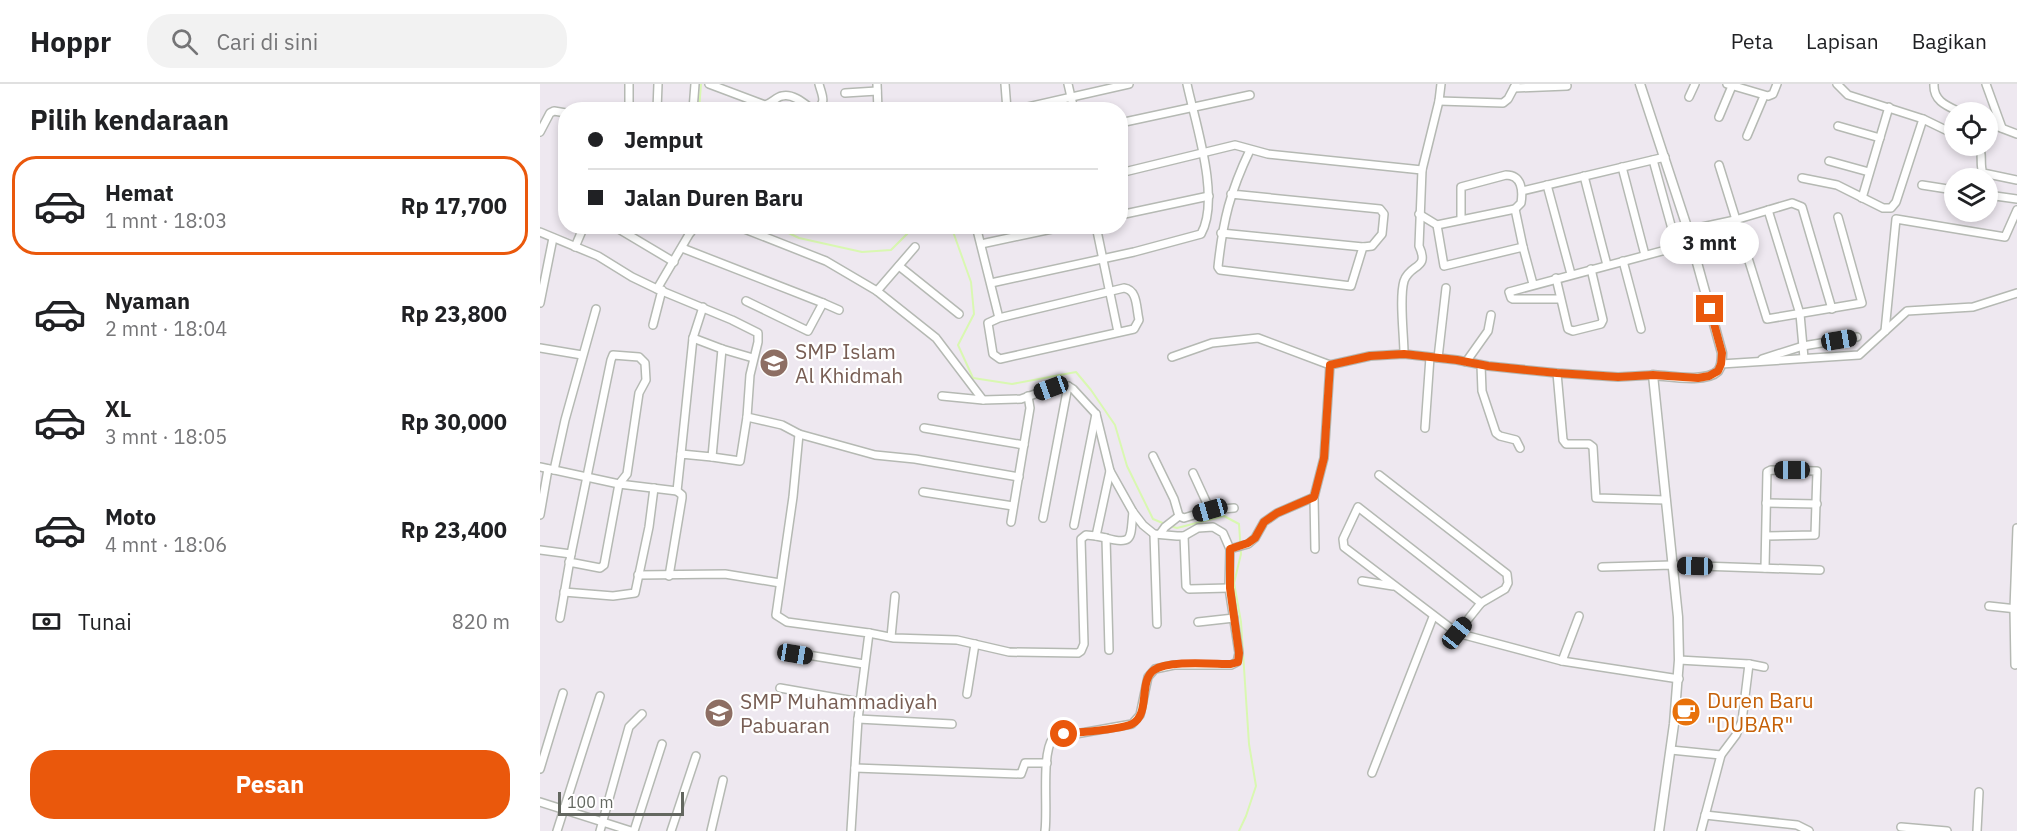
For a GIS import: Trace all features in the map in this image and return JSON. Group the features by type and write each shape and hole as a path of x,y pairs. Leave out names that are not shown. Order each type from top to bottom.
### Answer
{"street":[{"path":"629,84 629,102"},
{"path":"657,102 658,84"},
{"path":"694,102 695,84"},
{"path":"710,84 757,102"},
{"path":"819,84 823,102"},
{"path":"1005,84 1006,102"},
{"path":"1068,84 1073,102"},
{"path":"1050,102 1129,84"},
{"path":"991,283 1201,234 1205,225 1209,195 1203,153 1187,84"},
{"path":"1404,354 1404,282 1424,256 1419,246 1422,170 1441,84"},
{"path":"1172,357 1212,343 1257,338 1330,365 1370,356 1404,354 1481,365 1618,377 1653,375 1698,378 1718,371 1722,353 1692,243 1640,84"},
{"path":"1689,97 1695,84"},
{"path":"1719,117 1730,85 1764,96 1773,94 1777,84"},
{"path":"1837,84 1848,95 1923,119 1944,129"},
{"path":"1934,84 1934,91 1939,101 1944,104"},
{"path":"1986,84 2002,128"},
{"path":"1439,101 1503,103 1515,86 1568,86"},
{"path":"845,93 877,88"},
{"path":"773,102 782,96 788,96 799,102"},
{"path":"1128,121 1250,96"},
{"path":"1747,136 1764,96"},
{"path":"1862,198 1889,107"},
{"path":"540,132 550,113 558,112"},
{"path":"1802,178 1830,183 1882,208 1891,208 1894,205 1923,119"},
{"path":"1838,126 1880,138"},
{"path":"1998,127 2017,134"},
{"path":"1128,170 1235,145 1284,156 1422,170"},
{"path":"1248,149 1231,194 1221,233 1218,267 1220,270 1351,286 1363,247"},
{"path":"1981,156 1983,173 2017,180"},
{"path":"1522,191 1665,157"},
{"path":"1653,160 1677,247"},
{"path":"1829,161 1869,172"},
{"path":"1719,165 1767,319 1863,302 1838,217"},
{"path":"1622,167 1645,255"},
{"path":"1419,214 1437,225 1515,209 1521,203 1522,191 1517,178 1509,174 1462,186 1460,189 1461,220"},
{"path":"1584,176 1607,265"},
{"path":"1547,185 1571,274"},
{"path":"1922,185 1944,188"},
{"path":"1221,233 1363,247 1372,246 1380,238 1384,217 1382,211 1231,194"},
{"path":"1128,213 1209,195"},
{"path":"1998,196 2017,199"},
{"path":"1688,230 1736,219 1792,202 1802,207 1833,309"},
{"path":"1515,209 1533,284"},
{"path":"1768,210 1800,314 1804,358"},
{"path":"1885,331 1896,219 2005,237 2017,210"},
{"path":"1437,225 1443,264 1446,266 1523,247"},
{"path":"540,232 598,256 632,277 758,333 740,461 681,454"},
{"path":"575,247 581,234"},
{"path":"627,234 674,261"},
{"path":"653,325 660,290 689,234"},
{"path":"757,234 826,261 877,291 936,338 983,400"},
{"path":"978,234 999,318"},
{"path":"981,244 1028,234"},
{"path":"1098,234 1118,332"},
{"path":"540,303 553,238"},
{"path":"1560,298 1511,298 1510,290 1692,243"},
{"path":"877,291 915,247"},
{"path":"682,248 839,310"},
{"path":"1623,261 1641,329"},
{"path":"899,266 959,314"},
{"path":"1556,278 1570,330 1603,322 1591,269"},
{"path":"1129,288 1133,292 1139,320 1134,329 1000,359 993,354 988,323 999,318 1110,291 1129,288"},
{"path":"1425,428 1446,288"},
{"path":"1721,364 1859,355 1907,310 1973,307 2017,293"},
{"path":"746,302 808,331 823,303"},
{"path":"677,491 693,338 703,307"},
{"path":"540,515 547,469 596,309"},
{"path":"1466,362 1488,331 1491,315"},
{"path":"1757,362 1771,355 1803,346 1857,337"},
{"path":"693,338 753,358"},
{"path":"540,348 582,355"},
{"path":"712,457 722,349"},
{"path":"540,550 570,558 600,568 604,565 619,484 627,474 639,393 645,380 645,363 639,357 613,355 570,558 561,618"},
{"path":"1315,549 1314,497 1324,458 1330,365"},
{"path":"1481,365 1482,391 1496,433 1516,440 1520,448"},
{"path":"1557,373 1563,440 1566,444 1588,444 1593,447 1596,498 1666,500"},
{"path":"1653,375 1678,616 1679,660 1671,750 1659,831"},
{"path":"942,396 1013,400 1051,388 1068,386 1073,388 1096,414 1110,471 1143,525 1157,534 1184,536 1198,528 1213,527 1223,533 1233,548 1230,588 1239,659 1236,663 1174,665 1155,669 1148,677 1142,709 1137,720 1127,725 1053,738 1050,742 1047,763 1045,831"},
{"path":"1042,518 1068,386"},
{"path":"1011,522 1030,408 1029,396"},
{"path":"1074,525 1096,414"},
{"path":"747,417 782,425 799,434 875,454 1019,477"},
{"path":"924,428 1024,445"},
{"path":"799,434 793,497 776,615 787,622 891,637 957,640 1010,652 1078,653 1084,644 1081,539 1086,535 1122,543 1130,536 1133,512"},
{"path":"1153,456 1174,499 1179,516"},
{"path":"547,469 619,484 677,491 682,495 669,576"},
{"path":"1765,568 1768,470 1814,470 1818,473 1815,535 1766,536"},
{"path":"1096,536 1110,471"},
{"path":"1193,472 1210,510"},
{"path":"1380,475 1505,572 1508,580 1505,589 1481,603 1457,633"},
{"path":"564,592 613,596 634,593 637,589 649,527 654,488"},
{"path":"923,492 1013,506"},
{"path":"1233,548 1255,538 1264,522 1270,518 1314,497"},
{"path":"1766,503 1817,504"},
{"path":"1179,516 1184,518 1210,510 1234,507"},
{"path":"1481,603 1358,507 1343,539 1343,545 1433,617 1457,633 1562,661 1679,679"},
{"path":"1157,624 1157,534 1179,516"},
{"path":"2015,664 2017,528"},
{"path":"1184,536 1186,586 1189,589 1230,588"},
{"path":"1106,538 1109,650"},
{"path":"1602,567 1672,566 1820,570"},
{"path":"638,575 725,574 780,583"},
{"path":"1362,581 1395,586"},
{"path":"891,637 896,596"},
{"path":"1989,606 2016,609"},
{"path":"1562,661 1580,616"},
{"path":"1372,773 1433,617"},
{"path":"1198,622 1234,618"},
{"path":"851,831 858,719 868,633"},
{"path":"967,694 975,644"},
{"path":"795,654 864,664"},
{"path":"1679,660 1764,667"},
{"path":"1701,831 1721,755 1736,735 1742,721 1749,664"},
{"path":"780,688 860,702"},
{"path":"540,769 563,693"},
{"path":"557,831 600,696"},
{"path":"600,831 629,727 642,714"},
{"path":"858,719 952,724"},
{"path":"540,802 632,831 662,744"},
{"path":"1671,750 1721,755"},
{"path":"671,831 696,756"},
{"path":"855,768 1021,774 1025,763 1047,763"},
{"path":"711,831 723,780"},
{"path":"1977,831 1979,792"},
{"path":"1705,815 1797,825 1809,831"},
{"path":"1901,826 1947,831"}],"waterway":[{"path":"700,102 701,84"},
{"path":"791,234 799,238 862,252 891,250 907,234"},
{"path":"954,234 971,282 974,314 958,345 973,378 1012,384 1076,372 1115,425 1127,466 1153,519 1165,524"},
{"path":"1170,526 1177,528 1224,516 1239,524 1241,554 1234,583 1241,622 1249,744 1256,786 1239,831"}],"place":[{"name":"SMP Islam Al Khidmah","path":"774,363"},
{"name":"Duren Baru \"DUBAR\"","path":"1686,712"},
{"name":"SMP Muhammadiyah Pabuaran","path":"719,713"}],"route":[{"path":"1064,734 1132,724 1140,715 1148,677 1155,669 1162,666 1238,662 1239,653 1230,588 1230,549 1255,538 1264,522 1277,513 1314,497 1324,458 1330,365 1360,357 1404,354 1557,373 1618,377 1653,375 1698,378 1718,371 1721,364 1722,353 1710,309"}]}
